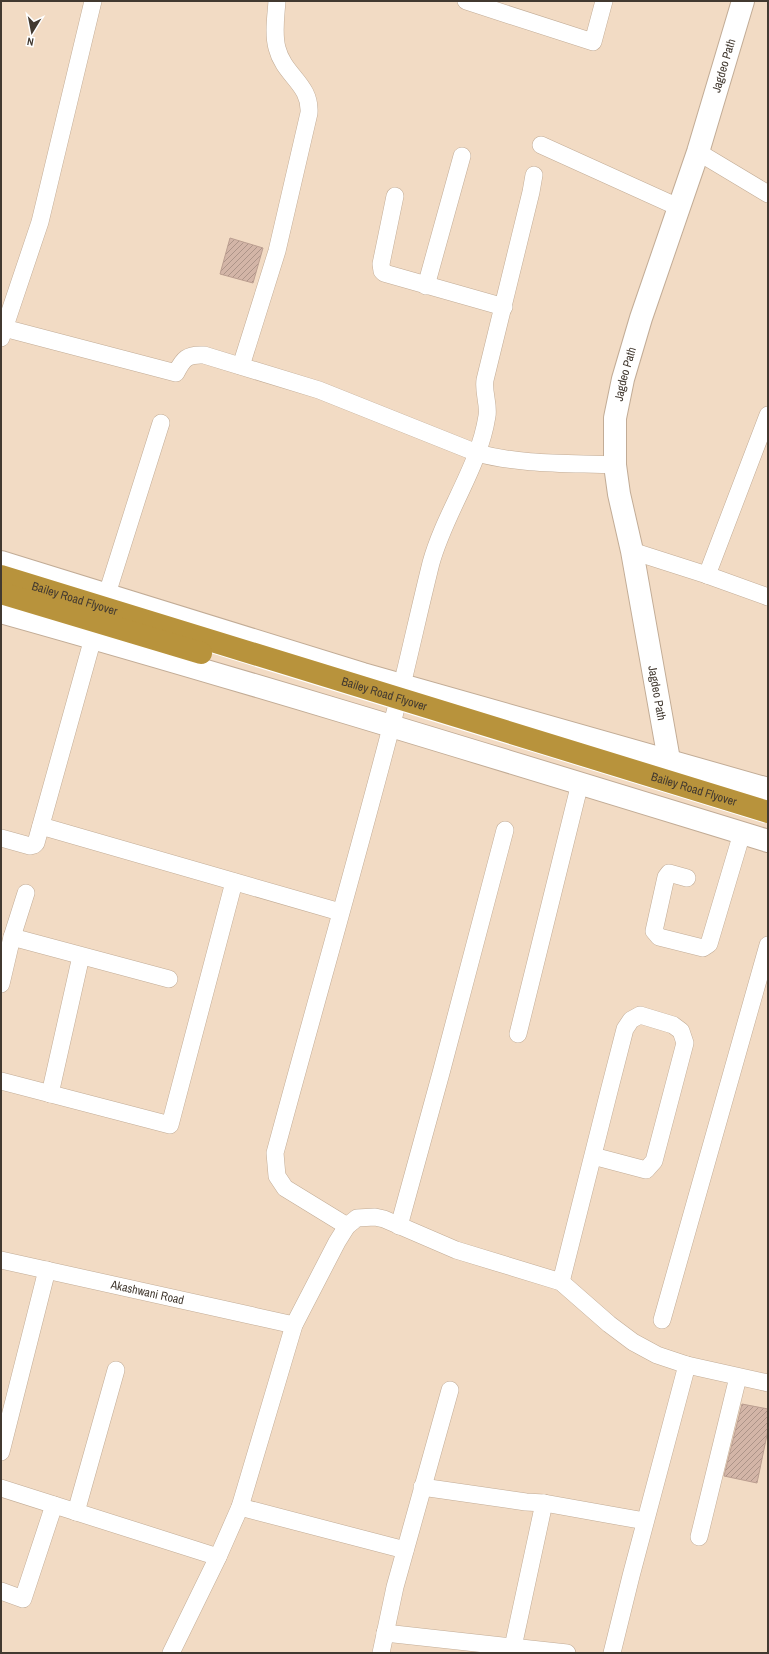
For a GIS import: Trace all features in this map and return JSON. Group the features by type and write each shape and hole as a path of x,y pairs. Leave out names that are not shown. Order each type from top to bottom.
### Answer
{"highway":[{"name":"Bailey Road Flyover","path":"1,576 768,812"},
{"name":"Bailey Road Flyover","path":"1,593 545,757 768,826"}],"main road":[{"name":"Jagdeo Path","path":"669,760 632,551 619,494 615,465 615,418 623,378 641,318 698,152 744,1"},
{"path":"1,562 402,685 637,750 768,789"},
{"path":"1,612 391,726 768,841"},
{"path":"623,797 637,750"},
{"path":"720,826 736,779"}],"street":[{"path":"93,1 40,222 3,333 176,373 187,357 196,354 204,355 318,390 477,453 494,458 538,462 615,465"},
{"path":"241,366 277,250 309,114 310,104 303,88 292,76 282,60 277,48 277,1"},
{"path":"466,1 593,42 604,1"},
{"path":"541,145 678,207"},
{"path":"698,152 768,194"},
{"path":"426,286 462,156"},
{"path":"348,1226 285,1188 277,1176 275,1153 402,685 432,560 441,533 477,453 487,414 484,390 485,380 504,306 534,175"},
{"path":"395,196 381,264 382,271 387,275 504,306"},
{"path":"707,575 768,415"},
{"path":"107,594 161,423"},
{"path":"632,551 707,575 768,597"},
{"path":"1,838 34,845 41,826 93,638"},
{"path":"518,1034 580,783"},
{"path":"41,826 340,912"},
{"path":"399,1226 505,830"},
{"path":"687,878 669,873 666,877 654,931 659,937 703,948 709,944 742,833"},
{"path":"1,1081 170,1125 234,882"},
{"path":"1,984 5,953 12,937 26,892"},
{"path":"12,937 169,979"},
{"path":"662,1320 768,945"},
{"path":"50,1094 81,956"},
{"path":"561,1282 625,1029 631,1020 640,1016 673,1025 682,1031 685,1043 654,1161 646,1170 593,1156"},
{"path":"171,1653 240,1507 294,1325 337,1242 348,1226 357,1218 366,1216 379,1218 456,1250 561,1282 609,1324 633,1342 657,1355 687,1365 768,1383"},
{"name":"Akashwani Road","path":"1,1260 294,1325"},
{"path":"1,1452 47,1270"},
{"path":"612,1653 645,1521 687,1365"},
{"path":"76,1512 116,1370"},
{"path":"699,1537 738,1377"},
{"path":"382,1653 385,1633 405,1550 450,1390"},
{"path":"422,1487 526,1502 544,1503 645,1521"},
{"path":"1,1488 218,1556"},
{"path":"513,1647 544,1503"},
{"path":"1,1592 23,1599 54,1505"},
{"path":"240,1507 405,1550"},
{"path":"385,1633 567,1653"}],"building":[{"path":"230,238 263,248 253,283 220,274"},
{"path":"742,1404 768,1409 768,1430 757,1483 724,1476"}]}
